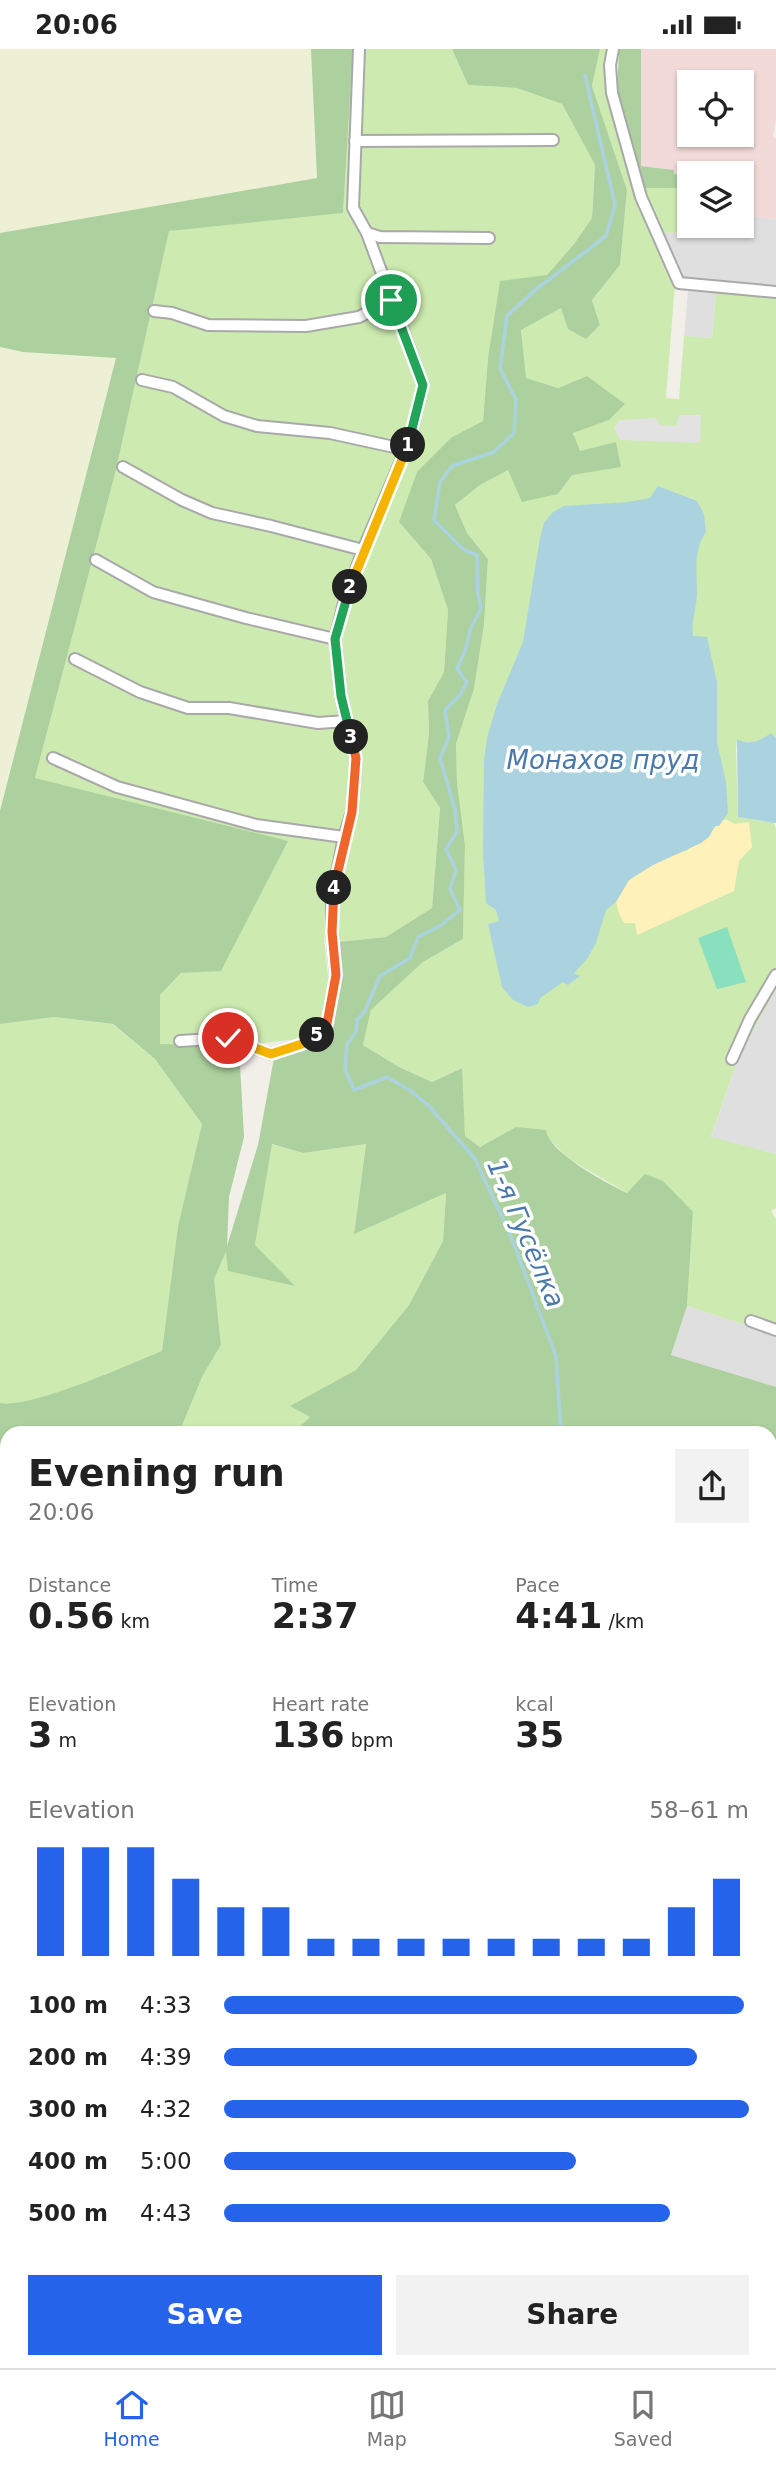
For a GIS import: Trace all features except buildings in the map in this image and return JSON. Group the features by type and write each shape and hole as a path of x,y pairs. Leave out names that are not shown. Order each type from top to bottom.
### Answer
{"street":[{"path":"180,1041 228,1038 271,1054 308,1042 326,1029 336,975 332,899 344,837 352,812 356,758 341,696 335,639 344,603 363,550 409,442 423,385 368,233 353,208 359,49"},
{"path":"613,49 610,65 612,93 641,197 679,283 776,292"},
{"path":"355,141 553,140"},
{"path":"368,233 380,237 489,238"},
{"path":"154,311 172,313 208,325 306,326 359,317 391,300"},
{"path":"142,380 173,387 225,416 257,426 330,433 394,447 409,442"},
{"path":"122,467 212,513 363,550"},
{"path":"96,560 153,592 335,639"},
{"path":"75,659 140,692 188,708 229,708 318,723 346,721"},
{"path":"53,758 117,787 256,825 344,837"},
{"path":"732,1059 750,1019 776,975"},
{"path":"751,1321 776,1330"}],"shaded area":[{"path":"0,49 311,49 317,178 0,233"},
{"path":"641,49 776,49 776,119 773,136 776,139 776,219 754,216 754,161 677,161 677,174 673,170 641,166"},
{"path":"754,216 776,219 776,287 690,279 681,275 664,233 677,233 677,238 754,238"},
{"path":"688,291 716,293 712,338 684,336"},
{"path":"0,347 23,352 116,357 0,811"},
{"path":"679,415 701,415 700,443 620,440 614,428 620,420 656,418 660,425 676,426"},
{"path":"776,989 776,1154 711,1138 737,1061"},
{"path":"687,1306 776,1335 776,1387 671,1355"}],"green space":[{"path":"311,49 353,49 343,213 169,231 115,474 35,778 288,841 221,971 181,973 160,995 160,1044 239,1046 244,1137 229,1197 227,1246 258,1145 274,1058 313,1048 329,1033 337,942 386,937 432,908 440,808 423,782 429,733 428,701 444,672 448,610 431,559 399,522 417,472 452,437 483,421 488,358 500,281 547,275 592,218 595,165 562,104 517,88 468,85 452,49 600,49 592,86 627,190 620,265 592,300 600,325 586,339 568,329 561,308 521,330 526,378 558,388 587,376 625,404 609,420 573,433 580,451 616,442 621,467 572,475 558,494 522,502 508,470 480,485 455,505 467,533 488,559 484,625 474,689 456,744 457,782 465,845 463,939 423,962 371,1010 363,1045 399,1067 432,1082 462,1068 465,1136 480,1147 516,1127 546,1130 557,1148 568,1157 627,1193 645,1174 663,1181 693,1212 687,1306 671,1355 776,1387 776,1426 300,1426 310,1417 290,1406 356,1370 409,1305 443,1241 446,1193 354,1234 366,1144 303,1153 272,1144 255,1245 295,1286 228,1271 226,1252 214,1279 221,1345 203,1375 182,1426 0,1426 0,1403 15,1403 57,1392 162,1351 178,1226 202,1124 155,1059 113,1024 54,1017 0,1024 0,811 116,358 23,352 0,347 0,233 317,178"},
{"path":"353,49 452,49 468,85 517,88 562,104 595,165 592,218 547,275 488,358 483,421 452,437 399,522 431,559 448,610 444,672 428,701 429,733 423,782 440,808 432,908 386,937 337,942 324,938 328,977 327,1002 322,1021 306,1038 239,1046 160,1045 160,995 181,973 35,778 115,474 169,230 343,213"},
{"path":"600,49 607,49 604,65 607,98 636,200 675,284 666,398 679,399 684,336 712,338 716,293 776,297 776,738 771,734 750,742 737,740 736,749 738,817 774,823 776,829 776,989 737,1061 711,1137 776,1154 776,1208 771,1211 776,1219 776,1335 687,1306 693,1212 627,1193 569,1159 547,1137 516,1127 480,1147 465,1136 461,1068 432,1082 399,1067 363,1045 371,1010 423,962 463,939 465,845 457,782 456,744 474,689 484,625 488,559 467,533 455,505 480,485 508,469 558,494 576,465 577,451 573,432 609,420 587,376 558,388 525,378 521,329 561,308 600,325 592,300 620,265 627,190 592,86"},
{"path":"619,49 641,49 641,166 674,170 674,174 677,174 677,188 643,188 617,92"},
{"path":"643,188 677,188 677,233 664,233"},
{"path":"727,927 746,982 717,989 698,938"},
{"path":"54,1017 112,1024 155,1059 202,1124 178,1226 162,1351 57,1392 15,1403 0,1403 0,1024"},
{"path":"271,1144 303,1153 366,1144 354,1233 446,1192 443,1241 409,1305 356,1370 291,1406 310,1417 300,1426 182,1426 203,1375 221,1345 214,1279 227,1250 255,1245"}],"sand":[{"path":"725,819 735,824 749,822 752,847 739,861 734,891 637,935 635,923 624,923 616,902 629,880 669,857 688,850"}],"water":[{"name":"Монахов пруд","path":"658,486 697,501 704,514 706,532 697,554 697,598 693,636 707,637 717,682 717,742 726,782 728,813 701,843 653,865 629,880 616,902 606,910 596,943 587,959 574,973 580,976 568,985 563,982 540,998 538,1004 528,1007 513,1000 502,987 488,924 499,921 496,910 486,903 483,851 484,760 487,738 497,704 523,642 544,523 553,512 564,506 650,498"},
{"path":"771,733 776,738 776,823 738,817 737,739 754,742"}],"waterway":[{"name":"1-я Гусёлка","path":"561,1426 556,1356 510,1234 475,1159 429,1106 411,1091 387,1077 354,1090 345,1069 347,1044 356,1032 357,1020 365,1011 380,976 410,958 418,937 440,926 460,910 450,889 456,870 446,849 457,832 455,810 440,758 449,737 445,710 460,695 467,682 457,669 481,608 477,555 464,550 434,520 440,482 452,466 494,452 514,433 516,399 500,369 507,316 534,291 606,236 615,205 585,75"}],"route":[{"path":"228,1038 271,1054 308,1042 326,1029 336,975 332,899 344,837 352,812 356,758 341,696 335,639 344,603 363,550 409,442 423,385 391,300"}]}
